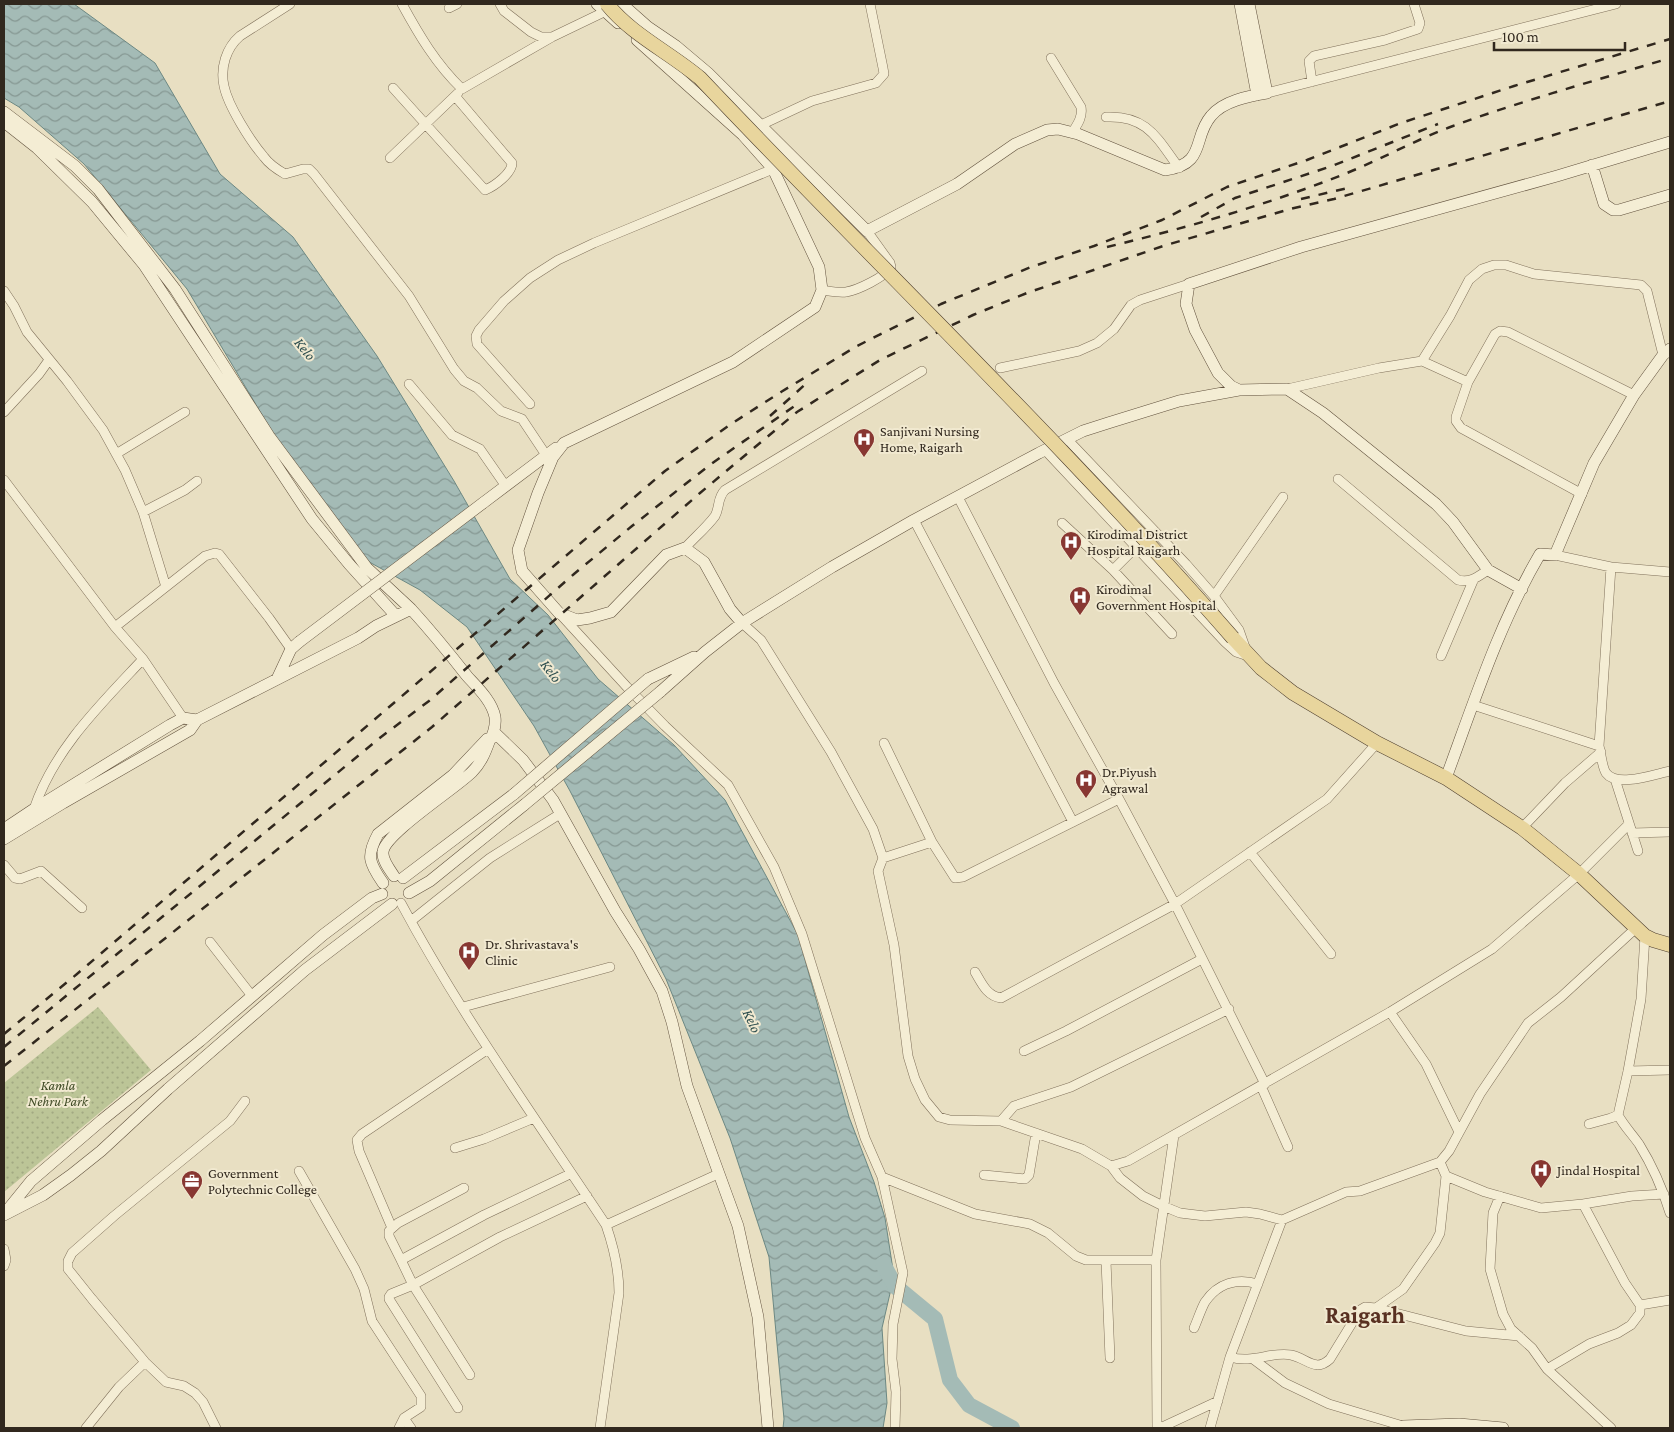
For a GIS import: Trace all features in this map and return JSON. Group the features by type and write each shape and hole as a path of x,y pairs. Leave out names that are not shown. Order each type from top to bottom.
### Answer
{"main road":[{"path":"603,6 636,32 680,61 700,78 1051,439 1189,588 1248,656 1265,672 1293,693 1377,744 1446,778 1522,828 1579,874 1641,932 1653,940 1670,945"}],"street":[{"path":"290,4 240,36 233,42 227,54 223,75 224,86 227,97 246,132 264,159 285,174 303,169 309,169 314,174 409,296 454,369 464,381 477,388 501,411 522,418 546,455"},
{"path":"393,88 485,190 511,169 512,163 438,64 415,29 402,4"},
{"path":"500,4 504,11 531,32 540,37 552,37"},
{"path":"622,4 708,73 867,231 890,263 889,271 846,292 822,290"},
{"path":"761,125 812,101 876,83 882,78 884,74 870,4"},
{"path":"1240,4 1262,94"},
{"path":"1249,4 1262,94"},
{"path":"1312,82 1309,61 1314,56 1385,40 1418,29 1420,23 1414,4"},
{"path":"867,231 957,184 1015,144 1047,130 1058,129 1072,133 1165,170 1179,168 1193,156 1199,146 1205,124 1212,115 1230,103 1616,4"},
{"path":"277,679 295,646 546,455 564,443 734,362 814,307 822,290 819,267 773,169 763,156 603,6 458,92 426,126 390,158"},
{"path":"1050,58 1076,98 1082,112 1072,133"},
{"path":"4,112 75,166 98,188 175,289 269,436 367,568 411,609 432,632 486,699 495,716 494,732 481,761 473,771 451,791 414,817 386,843 383,852 385,862 399,877 408,883 409,893 406,899 396,903 305,970 72,1175 43,1195 4,1215"},
{"path":"1106,117 1121,116 1132,119 1147,127 1156,136 1179,168"},
{"path":"4,122 37,148 92,202 144,265 312,519 396,616"},
{"path":"1000,368 1079,351 1097,343 1114,329 1131,305 1140,300 1301,247 1670,142"},
{"path":"1592,165 1604,204 1612,210 1619,210 1670,194"},
{"path":"530,404 477,344 476,336 479,330 504,301 530,278 558,260 594,243 773,169"},
{"path":"1422,361 1450,316 1469,280 1482,269 1494,265 1506,265 1534,274 1642,285 1647,291 1667,352 1634,395 1594,464 1555,555"},
{"path":"1189,284 1186,304 1195,330 1218,374 1231,386 1239,390"},
{"path":"4,291 27,332 67,381 103,430 125,470 143,512 166,587"},
{"path":"1582,494 1460,428 1456,417 1468,382 1495,334 1500,331 1508,332 1634,395"},
{"path":"4,412 39,374 49,360"},
{"path":"409,893 430,881 524,805 742,623 832,567 914,520 1067,439 1179,401 1239,390 1287,389 1379,368 1422,361 1468,382"},
{"path":"559,613 577,620 611,612 666,555 685,548 714,517 718,508 719,498 725,490 922,371"},
{"path":"408,384 452,435 480,449 505,485"},
{"path":"1287,389 1337,424 1436,504 1453,522 1488,570 1522,589"},
{"path":"116,454 185,412"},
{"path":"1067,439 1214,596 1239,630 1248,656"},
{"path":"564,443 552,457 518,550 522,571 633,694 728,785 774,867 802,934 865,1138 882,1177 903,1274 893,1324 892,1359 896,1392 895,1428"},
{"path":"1046,450 1225,642 1236,652 1248,656"},
{"path":"1338,479 1458,580 1467,582 1473,580 1488,570"},
{"path":"143,512 185,490 197,481"},
{"path":"5,486 115,627 143,659 184,718"},
{"path":"958,497 1054,683 1119,799 1229,1009 1288,1147"},
{"path":"1214,596 1283,497"},
{"path":"914,520 1073,822"},
{"path":"1062,523 1113,570 1172,634"},
{"path":"1113,570 1136,547"},
{"path":"685,548 704,562 730,609 761,640 831,752 873,829 883,858 878,872 894,945 908,1056 914,1079 925,1100 939,1117 950,1120 1000,1121 1082,1149 1111,1166 1120,1178 1144,1196 1180,1213 1206,1216 1246,1212 1282,1220 1346,1192 1360,1191 1440,1162 1449,1152 1480,1094 1528,1023 1641,932"},
{"path":"115,627 205,556 215,552 219,554 269,618 295,646"},
{"path":"1446,778 1503,628 1540,554 1555,555 1611,566 1670,572"},
{"path":"1611,566 1600,749 1606,772 1615,779 1627,780 1670,771"},
{"path":"1440,656 1473,580"},
{"path":"4,840 63,803 190,730 197,720 411,609"},
{"path":"4,1215 30,1181 330,930 372,898 382,888 388,878 399,877 514,794 648,679 705,652"},
{"path":"34,809 40,789 71,741 143,659"},
{"path":"1473,705 1600,749"},
{"path":"4,829 184,718 197,720"},
{"path":"494,732 523,760 553,800 662,991 672,1022 687,1086 738,1226 758,1317 768,1428"},
{"path":"494,732 453,774 378,834 370,847 370,859 385,900 396,903 411,921 431,958 488,1049 570,1174 606,1225 613,1244 619,1274 619,1293 600,1428"},
{"path":"884,742 932,842 954,878 959,878 1119,799"},
{"path":"975,972 988,993 994,997 1001,998 1175,904 1327,799 1377,744"},
{"path":"1522,828 1600,749"},
{"path":"1615,779 1638,851"},
{"path":"411,921 490,858 560,814"},
{"path":"1111,1166 1128,1161 1263,1085 1390,1012 1492,948 1579,874 1629,824"},
{"path":"1632,833 1670,832"},
{"path":"883,858 932,842"},
{"path":"1250,852 1331,954"},
{"path":"4,864 15,878 20,879 40,870 82,908"},
{"path":"1641,932 1641,999 1618,1114 1623,1125 1639,1144 1663,1192 1670,1213"},
{"path":"210,942 252,996"},
{"path":"1024,1051 1066,1031 1202,959"},
{"path":"464,1008 610,967"},
{"path":"1000,1121 1014,1106 1071,1087 1229,1009"},
{"path":"1390,1012 1426,1064 1460,1132"},
{"path":"392,1228 358,1151 357,1140 362,1134 488,1049"},
{"path":"1628,1071 1670,1070"},
{"path":"216,1428 203,1402 195,1393 184,1386 166,1382 145,1362 68,1269 68,1262 72,1253 114,1216 230,1121 245,1101"},
{"path":"1589,1124 1618,1114"},
{"path":"455,1148 484,1140 534,1118"},
{"path":"984,1175 1024,1179 1029,1175 1036,1133"},
{"path":"1174,1135 1156,1260 1159,1428 1218,1401"},
{"path":"1376,1308 1403,1289 1440,1233 1446,1176 1440,1162"},
{"path":"299,1171 355,1269 364,1288 372,1321 421,1396 421,1407 404,1418 399,1428"},
{"path":"401,1260 484,1215 570,1174"},
{"path":"606,1225 718,1174"},
{"path":"1446,1176 1485,1192 1541,1208 1663,1192 1670,1183"},
{"path":"882,1177 976,1214 1030,1224 1048,1234 1076,1256 1086,1260 1156,1260"},
{"path":"464,1188 392,1228 389,1231 389,1236 413,1285 470,1375"},
{"path":"458,1408 389,1296 413,1285 500,1237 587,1196"},
{"path":"1500,1196 1494,1214 1490,1269 1503,1314 1510,1328 1532,1348 1547,1369 1610,1428"},
{"path":"1547,1369 1589,1344 1631,1325 1640,1313 1640,1305 1625,1283 1583,1204"},
{"path":"1210,1428 1230,1357 1282,1220"},
{"path":"4,1249 6,1260 4,1266"},
{"path":"1106,1261 1110,1358"},
{"path":"1194,1328 1205,1302 1216,1290 1239,1280 1258,1284"},
{"path":"1640,1305 1670,1300"},
{"path":"1230,1357 1239,1360 1292,1355 1319,1366 1330,1358 1360,1310 1365,1307 1376,1308 1466,1331 1519,1336"},
{"path":"1253,1359 1285,1383 1329,1404 1403,1427 1459,1424 1503,1428"},
{"path":"86,1428 119,1387 145,1362"},
{"path":"404,1418 411,1428"}],"green space":[{"name":"Kamla Nehru Park","path":"98,1007 151,1070 4,1192 4,1083"}],"water":[{"name":"Kelo","path":"4,4 74,4 155,63 220,174 293,237 377,356 454,481 510,579 548,615 598,679 674,745 725,800 798,935 849,1117 874,1182 885,1218 894,1276 882,1328 887,1403 883,1428 783,1428 784,1419 769,1257 730,1138 666,979 570,791 534,726 467,627 420,590 362,558 295,470 187,289 84,164 19,107 4,98"}],"waterway":[{"path":"883,1264 895,1286 935,1319 950,1380 969,1405 1012,1428"}],"railway":[{"path":"4,1034 77,974 665,471 731,424 857,346 941,304 1031,267 1094,246 1162,220 1227,187 1307,160 1401,123 1514,86 1670,39"},
{"path":"1107,247 1196,224 1255,206 1356,169 1453,126 1534,99 1670,58"},
{"path":"4,1066 432,727 700,493 797,412 880,360 973,315 1027,293 1163,246 1290,209 1334,199 1670,101"},
{"path":"1201,217 1235,198 1332,166 1438,124"},
{"path":"1301,199 1352,187"},
{"path":"770,416 809,381"},
{"path":"4,1047 381,737 429,701 574,574 632,526 711,464 796,405"}],"place":[{"name":"Sanjivani Nursing Home, Raigarh","path":"864,458"},
{"name":"Kirodimal District Hospital Raigarh","path":"1071,561"},
{"name":"Kirodimal Government Hospital","path":"1080,616"},
{"name":"Dr.Piyush Agrawal","path":"1086,799"},
{"name":"Dr. Shrivastava's Clinic","path":"469,971"},
{"name":"Jindal Hospital","path":"1541,1189"},
{"name":"Government Polytechnic College","path":"192,1200"}],"district":[{"name":"Raigarh","path":"1365,1314"}]}
